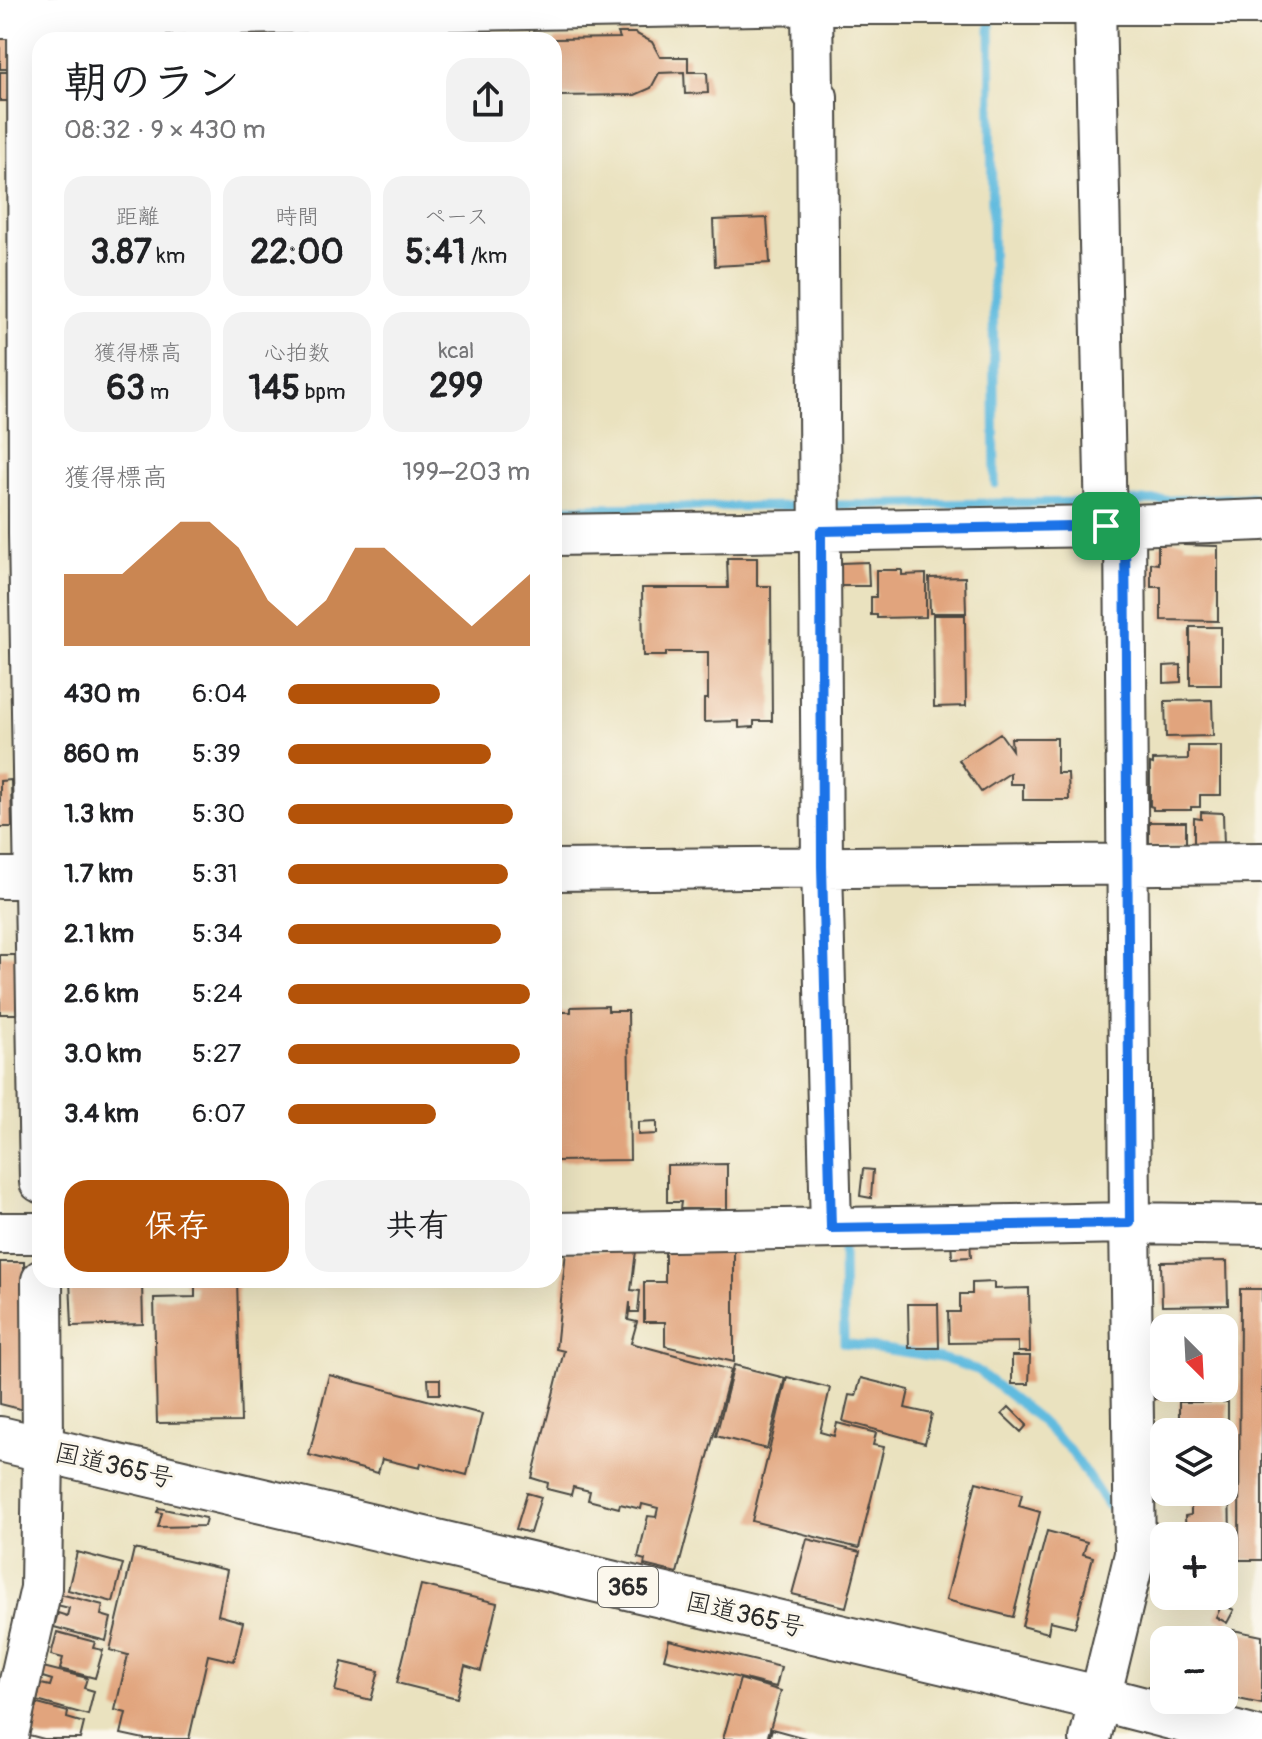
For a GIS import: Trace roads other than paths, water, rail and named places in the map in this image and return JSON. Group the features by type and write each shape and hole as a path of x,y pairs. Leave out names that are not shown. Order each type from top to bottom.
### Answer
{"highway":[{"name":"国道365号","path":"0,1439 1096,1719 1256,1739"}],"street":[{"path":"812,2 813,93 817,97 822,866 831,1228"},
{"path":"32,1020 25,878 24,541 29,492 19,12 812,2 1262,4"},
{"path":"1095,4 1105,481 1112,525 1128,865 1135,1554 1096,1719"},
{"path":"562,535 1262,520"},
{"path":"562,870 1262,863"},
{"path":"562,1233 1130,1223 1262,1225"},
{"path":"0,1233 32,1233"},
{"path":"7,1739 41,1588 42,1288"}],"waterway":[{"path":"990,21 995,484"},
{"path":"1113,502 1262,497"},
{"path":"829,505 1095,502"},
{"path":"562,508 811,506"},
{"path":"843,1241 844,1343 941,1358 977,1370 1034,1415 1070,1450 1108,1506"}]}
